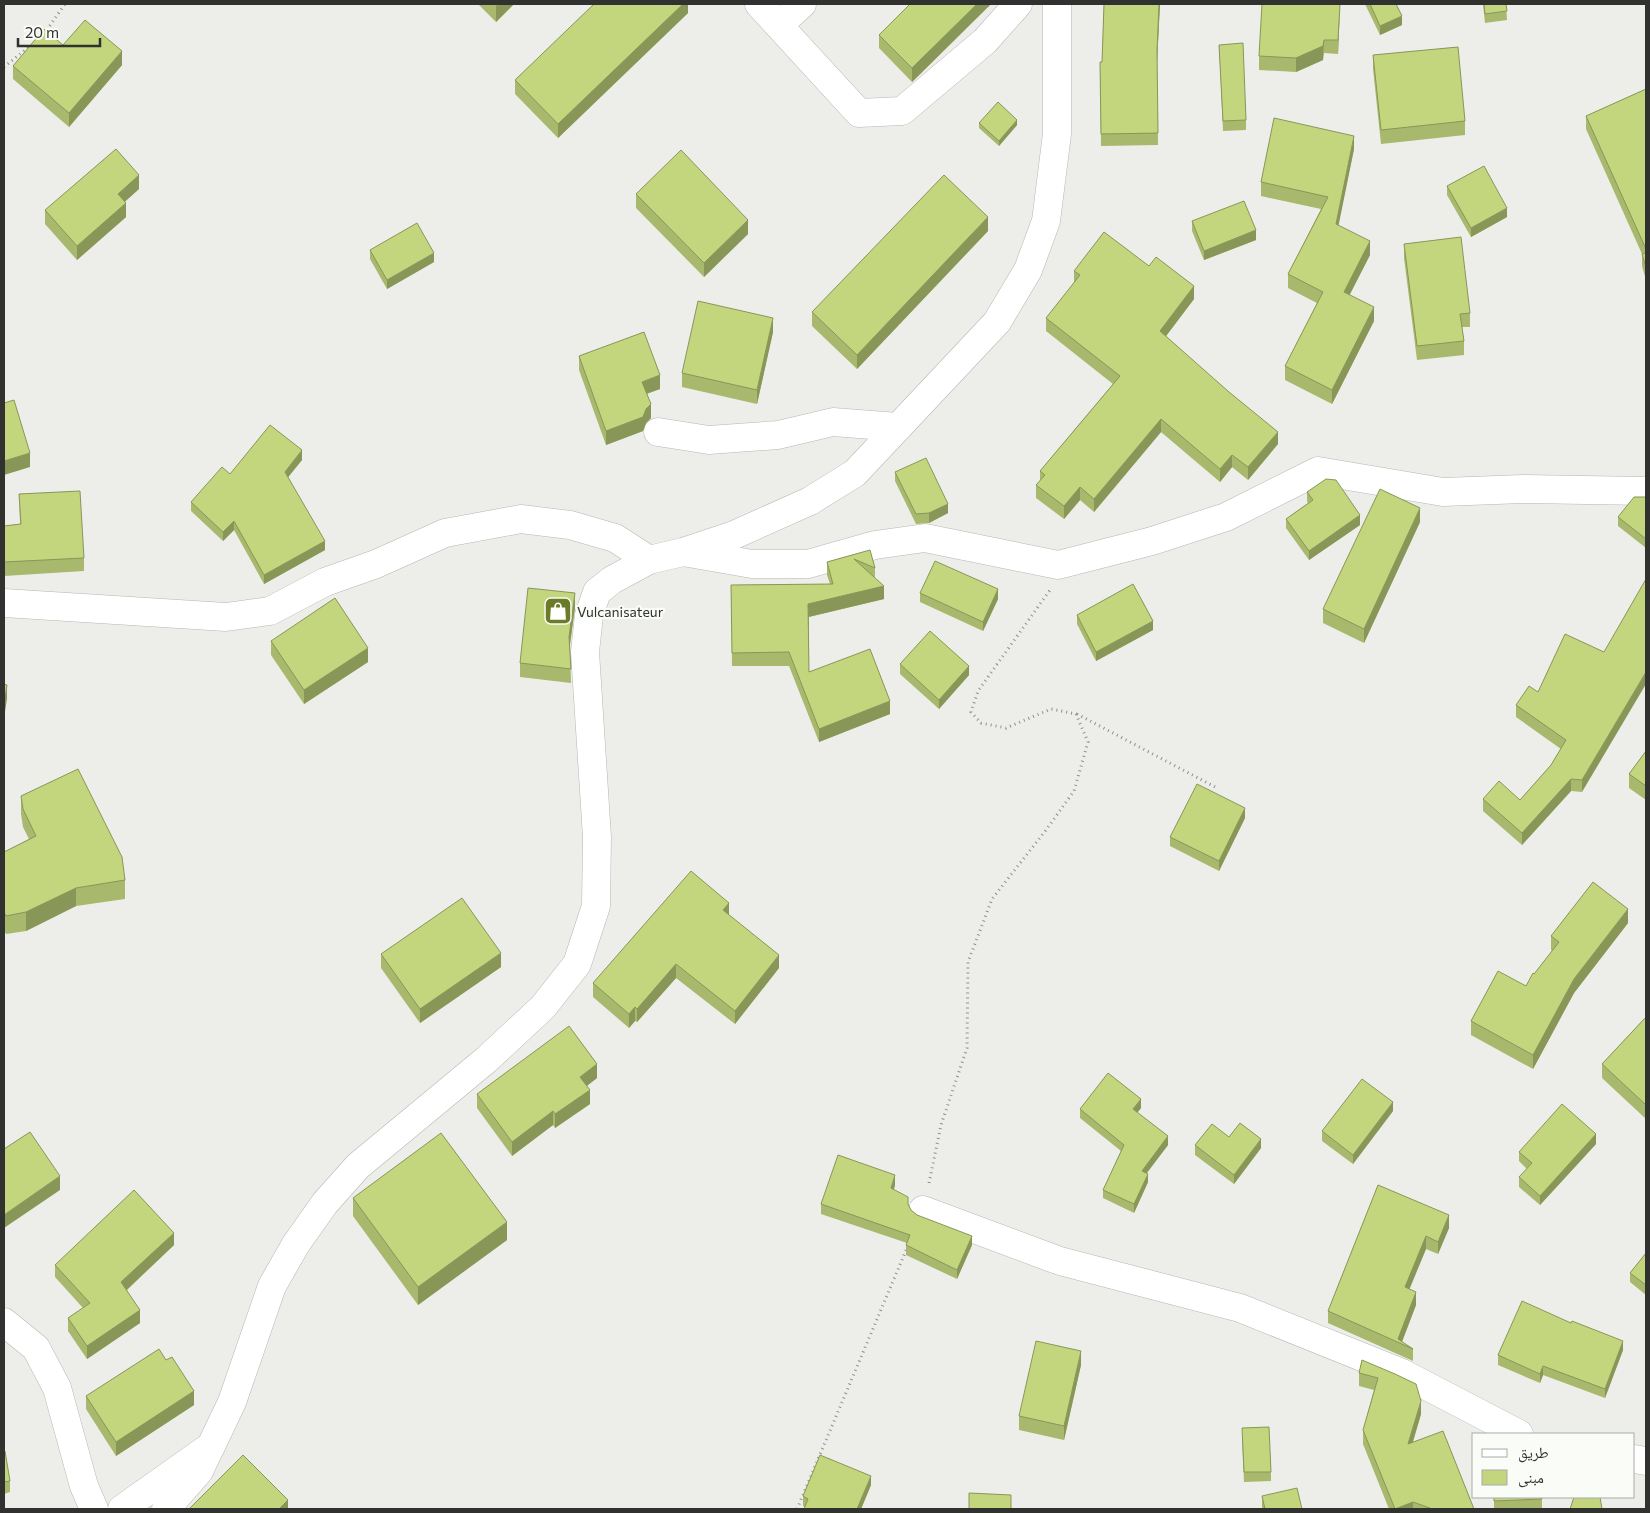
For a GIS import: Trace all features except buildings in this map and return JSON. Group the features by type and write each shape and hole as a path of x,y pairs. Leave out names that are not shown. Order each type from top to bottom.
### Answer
{"street":[{"path":"758,4 859,113 902,111 984,41 1018,4"},
{"path":"779,25 802,4"},
{"path":"166,1509 199,1471 232,1402 272,1286 296,1244 324,1203 358,1166 486,1060 543,1007 577,964 596,906 598,837 585,652 589,615 597,592 612,580 649,560 683,552 734,535 810,501 855,473 997,322 1028,270 1046,221 1057,134 1057,4"},
{"path":"658,432 709,440 778,435 833,422 898,427"},
{"path":"683,552 752,564 808,564 875,545 925,538 1058,565 1152,541 1226,517 1318,471 1444,492 1524,489 1646,491"},
{"path":"4,603 226,617 270,612 325,582 376,564 444,532 521,519 570,525 615,538 649,560"},
{"path":"923,1210 1060,1260 1240,1308 1402,1373 1517,1433"},
{"path":"4,1322 36,1348 58,1388 84,1486 94,1509"},
{"path":"122,1509 211,1446"}],"path":[{"path":"42,38 65,4"},
{"path":"4,67 34,44"},
{"path":"1070,562 978,691 972,712 981,723 1006,728 1051,709 1076,714 1217,788"},
{"path":"796,1509 923,1210 941,1125 967,1048 968,962 992,899 1074,791 1088,742 1076,714"}],"place":[{"name":"Vulcanisateur","path":"558,611"}]}
